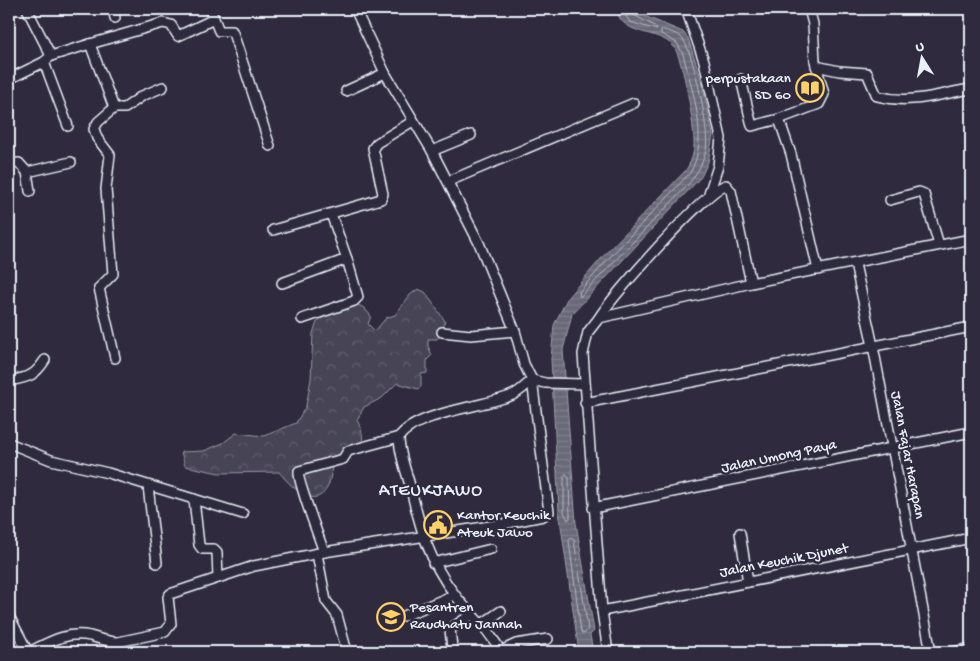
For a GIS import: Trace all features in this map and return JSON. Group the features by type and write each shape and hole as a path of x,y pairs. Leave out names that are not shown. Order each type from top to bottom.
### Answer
{"street":[{"path":"27,9 47,59 68,126"},
{"path":"9,616 26,652 62,637 81,635 118,642 165,632 171,624 168,595 254,566 321,553 535,518 549,512 532,380 524,364 515,331 479,243 449,182 385,72 355,9"},
{"path":"686,9 712,89 722,145 716,176 708,197"},
{"path":"741,79 752,126 779,119 818,104 824,94 816,66 813,24 808,9"},
{"path":"9,79 47,59 163,22 171,25 178,36 212,20 212,13"},
{"path":"212,13 219,31 232,31 270,146"},
{"path":"90,44 114,108"},
{"path":"816,66 830,70 867,72 877,96 888,99 926,99 971,89"},
{"path":"346,91 385,72"},
{"path":"115,358 99,288 113,274 106,189 110,155 97,138 94,129 98,122 114,108 125,108 142,96 163,87"},
{"path":"449,182 634,103"},
{"path":"779,119 790,154 818,270"},
{"path":"273,230 380,200 383,194 373,148 376,143 413,121"},
{"path":"432,151 471,135"},
{"path":"27,172 71,162"},
{"path":"9,164 19,163 27,172 30,191"},
{"path":"608,652 602,611 585,403 580,384 585,340 609,302 646,261 708,197 726,184 730,188 751,283"},
{"path":"890,200 919,192 924,194 939,245"},
{"path":"302,319 357,299 358,294 348,259 331,214"},
{"path":"599,318 751,283 855,264 971,238"},
{"path":"282,283 348,259"},
{"name":"Jalan Fajar Harapan","path":"855,264 873,346 931,652"},
{"path":"585,403 971,327"},
{"path":"442,332 471,335 515,331"},
{"path":"9,381 32,376 45,360"},
{"path":"532,380 544,383 580,384"},
{"path":"347,652 331,609 321,553 297,475 299,471 344,459 348,451 399,437 413,426 440,414 510,396 532,380"},
{"name":"Jalan Umong Paya","path":"593,508 971,432"},
{"path":"399,437 423,537 433,563 454,595 471,615 482,624 501,652 516,644 548,639"},
{"path":"9,444 51,460 108,473 243,514"},
{"path":"148,486 157,563"},
{"path":"194,498 199,545 202,549 214,549 217,552 218,578"},
{"path":"740,533 748,582"},
{"name":"Jalan Keuchik Djunet","path":"602,611 971,538"},
{"path":"433,563 491,549"},
{"path":"404,616 454,595"},
{"path":"482,624 501,611"},
{"path":"452,648 450,629 471,615"},
{"path":"953,652 971,648"}],"green space":[{"path":"418,289 425,292 445,321 442,333 437,339 428,339 428,346 432,355 427,360 427,373 421,374 421,387 418,389 397,383 382,398 364,407 357,420 363,437 362,442 355,450 334,461 327,488 322,495 309,497 302,494 279,472 219,473 185,466 181,452 204,451 223,443 236,433 264,436 296,423 306,406 311,379 313,333 317,322 330,311 356,304 364,308 371,316 368,324 375,331 386,318 395,315 410,295"}],"water":[{"path":"616,9 634,9 642,15 683,32 688,38 701,78 713,135 708,162 701,177 572,314 563,350 576,523 594,631 590,635 593,652 579,652 559,512 551,359 554,325 568,297 606,253 686,170 692,158 694,148 693,124 688,94 681,65 674,47 659,37 633,29 620,18"}],"place":[{"name":"perpustakaan SD 60","path":"810,88"},
{"name":"Kantor Keuchik Ateuk Jawo","path":"438,525"},
{"name":"Pesantren Raudhatu Jannah","path":"391,617"}],"district":[{"name":"ATEUKJAWO","path":"431,491"}]}
